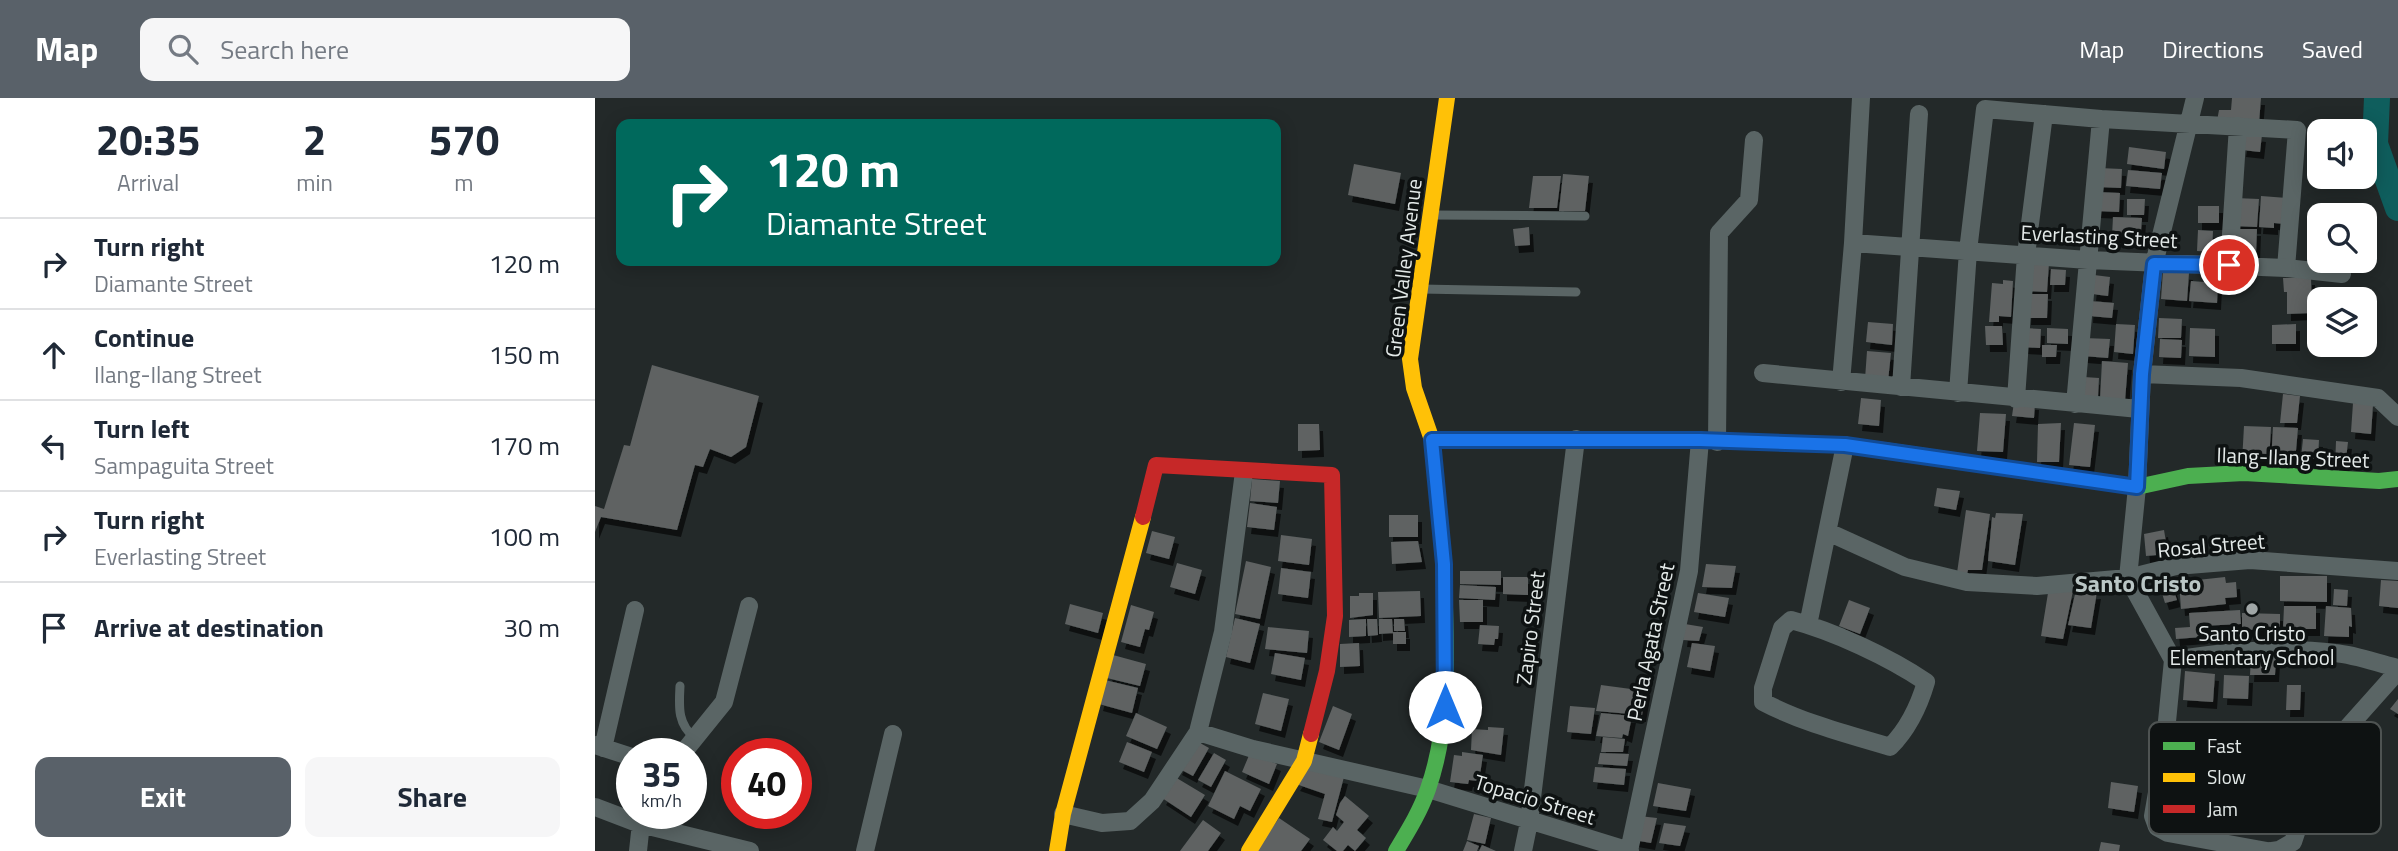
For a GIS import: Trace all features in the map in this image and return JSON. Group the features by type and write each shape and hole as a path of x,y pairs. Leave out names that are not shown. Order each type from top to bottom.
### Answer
{"street":[{"name":"Green Valley Avenue","path":"1396,851 1413,824 1427,789 1445,707 1444,564 1432,440 1414,388 1410,359 1447,98"},
{"path":"1841,382 1853,243 1861,98"},
{"path":"2167,722 2173,660 2128,578 2137,487 2139,409 2154,264 2195,98"},
{"path":"1958,393 1968,251 1985,109 2101,119 2297,130 2286,268"},
{"path":"1901,387 1919,114"},
{"path":"2016,398 2026,255 2044,114"},
{"path":"2075,404 2101,119"},
{"path":"2229,265 2238,126"},
{"name":"Perla Agata Street","path":"1629,851 1689,571 1709,441 1719,233 1748,200 1754,140"},
{"name":"Everlasting Street","path":"1853,243 2154,264 2286,268 2342,274"},
{"path":"1763,373 2139,409"},
{"path":"2142,374 2241,378 2378,398 2398,417"},
{"name":"Ilang-Ilang Street","path":"1432,440 1576,439 1845,445 2137,487 2188,476 2244,472 2379,481 2398,479"},
{"name":"Zapiro Street","path":"1523,851 1529,822 1576,439"},
{"path":"1808,625 1845,445"},
{"path":"1056,851 1063,814 1156,465 1332,475 1335,616 1327,671 1304,761 1273,816 1249,851"},
{"path":"1063,814 1102,823 1129,821 1152,801 1198,732 1223,632 1244,472"},
{"name":"Rosal Street","path":"1828,532 1905,567 1967,582 2037,586 2128,578 2176,566 2250,560 2398,571"},
{"path":"695,738 724,702 749,606"},
{"path":"616,752 599,747 635,610"},
{"path":"1791,620 1808,625 1889,660 1926,682 1921,701 1902,736 1890,747 1837,732 1763,702 1763,688 1782,628 1791,620"},
{"path":"2173,660 2278,649 2336,653 2398,670 2352,722"},
{"name":"Topacio Street","path":"1198,732 1304,761 1427,789 1629,851"},
{"path":"865,851 893,734"},
{"path":"595,807 616,812"},
{"path":"638,851 640,829"},
{"path":"675,829 751,851"},
{"path":"2174,834 2270,851 2293,842 2296,834"}],"lane":[{"path":"1429,215 1585,216"},
{"path":"1419,289 1576,292"},
{"path":"680,686 679,709 682,723 695,738"}],"building":[{"path":"2232,98 2261,98 2259,123 2217,121 2219,110 2231,110"},
{"path":"2245,133 2262,135 2260,152 2242,150"},
{"path":"2129,147 2166,152 2164,169 2127,164"},
{"path":"1354,164 1401,173 1395,204 1348,195"},
{"path":"2099,168 2122,169 2121,188 2098,187"},
{"path":"2128,170 2162,173 2160,189 2126,186"},
{"path":"1563,174 1589,176 1585,211 1559,211"},
{"path":"1533,176 1561,176 1557,208 1529,208"},
{"path":"2097,192 2120,193 2119,212 2096,211"},
{"path":"2261,196 2287,198 2285,224 2274,223 2274,228 2259,227"},
{"path":"2235,198 2259,199 2257,227 2234,226"},
{"path":"2127,199 2145,199 2144,215 2127,215"},
{"path":"2198,206 2219,206 2219,223 2198,223"},
{"path":"2113,217 2142,218 2141,231 2137,231 2137,237 2112,236"},
{"path":"1529,227 1530,245 1515,246 1513,229"},
{"path":"2236,229 2257,229 2256,254 2235,254"},
{"path":"2198,230 2213,231 2212,252 2197,251"},
{"path":"2027,262 2049,263 2047,292 2026,291"},
{"path":"2051,269 2066,270 2065,285 2050,285"},
{"path":"2163,271 2189,273 2187,301 2161,299"},
{"path":"2094,275 2110,277 2108,296 2092,294"},
{"path":"2283,278 2311,278 2311,287 2307,287 2307,313 2287,314 2287,292 2284,292"},
{"path":"2003,280 2013,281 2011,317 1999,316 1999,322 1989,322 1992,283 2003,284"},
{"path":"2191,281 2218,283 2217,303 2189,301"},
{"path":"2028,294 2048,294 2047,318 2027,318"},
{"path":"2090,301 2114,303 2112,318 2089,316"},
{"path":"2159,318 2182,319 2181,338 2158,338"},
{"path":"1868,322 1893,324 1892,345 1866,342"},
{"path":"2116,324 2135,325 2133,354 2114,352"},
{"path":"2296,324 2296,344 2272,344 2272,325"},
{"path":"1985,326 2002,326 2003,345 1986,345"},
{"path":"2024,328 2041,329 2040,348 2023,347"},
{"path":"2047,328 2068,329 2068,344 2047,343"},
{"path":"2190,328 2215,329 2215,357 2189,356"},
{"path":"2084,338 2110,339 2108,358 2083,356"},
{"path":"2160,339 2182,340 2181,358 2159,357"},
{"path":"2042,345 2057,345 2056,357 2042,357"},
{"path":"1867,351 1891,353 1888,381 1865,379"},
{"path":"2102,361 2128,363 2125,401 2100,399"},
{"path":"652,365 759,396 746,447 731,457 710,449 703,467 695,465 677,530 601,517 595,532 595,506 604,509 624,445 630,446"},
{"path":"2084,377 2099,378 2098,397 2083,396"},
{"path":"2283,394 2300,396 2297,423 2280,423"},
{"path":"1861,398 1881,400 1879,426 1858,424"},
{"path":"2014,402 2035,403 2034,418 2012,416"},
{"path":"2353,403 2373,405 2371,434 2351,432"},
{"path":"1980,413 2006,414 2003,452 1977,451"},
{"path":"2061,423 2059,462 2037,462 2038,424"},
{"path":"2074,423 2095,425 2090,467 2069,465"},
{"path":"1298,424 1319,424 1320,450 1298,451"},
{"path":"2244,426 2271,427 2269,462 2242,462"},
{"path":"2273,427 2298,428 2295,462 2271,462"},
{"path":"2303,439 2319,440 2318,459 2301,458"},
{"path":"2336,441 2348,442 2345,468 2335,468"},
{"path":"1252,479 1280,481 1278,503 1250,501"},
{"path":"1937,488 1960,491 1956,510 1934,506"},
{"path":"1250,503 1277,507 1274,530 1247,527"},
{"path":"1966,510 1990,514 1982,570 1968,570 1967,574 1957,573"},
{"path":"1996,513 2023,514 2015,565 1988,561 1992,517 1995,518"},
{"path":"1389,515 1418,515 1418,537 1389,537"},
{"path":"2164,530 2168,554 2146,556 2144,534"},
{"path":"1152,531 1175,537 1169,559 1146,553"},
{"path":"1281,535 1312,539 1309,565 1278,561"},
{"path":"1418,541 1422,562 1392,564 1391,542"},
{"path":"1246,561 1271,567 1260,619 1235,614"},
{"path":"1177,563 1202,570 1195,594 1170,587"},
{"path":"1706,564 1736,566 1732,588 1702,587"},
{"path":"1281,568 1311,572 1308,598 1278,594"},
{"path":"1460,571 1501,571 1501,585 1460,584"},
{"path":"2168,573 2177,600 2165,603 2157,577"},
{"path":"2280,576 2327,576 2327,602 2280,601"},
{"path":"1503,577 1528,577 1528,595 1503,594"},
{"path":"2225,577 2226,583 2236,582 2237,597 2225,598 2226,604 2181,609 2179,582"},
{"path":"2381,580 2398,581 2398,608 2379,606"},
{"path":"1460,585 1496,587 1495,600 1459,598"},
{"path":"2334,589 2348,590 2347,606 2333,605"},
{"path":"1420,591 1421,616 1379,618 1378,592"},
{"path":"2073,591 2063,639 2041,636 2048,593"},
{"path":"2097,592 2091,628 2068,625 2075,594"},
{"path":"1359,593 1373,593 1373,615 1350,618 1350,596 1359,596"},
{"path":"1698,593 1729,598 1725,617 1694,612"},
{"path":"1459,600 1483,600 1483,622 1460,622"},
{"path":"1849,600 1870,608 1860,634 1839,626"},
{"path":"1070,604 1103,613 1098,633 1065,624"},
{"path":"1131,605 1154,612 1140,647 1121,642"},
{"path":"2284,606 2316,606 2316,629 2283,629"},
{"path":"2326,606 2351,608 2352,627 2349,626 2349,637 2324,636"},
{"path":"2240,610 2241,624 2201,626 2202,637 2176,639 2175,628 2190,627 2189,613"},
{"path":"2242,613 2280,614 2280,629 2242,630"},
{"path":"1235,618 1260,624 1250,663 1226,657"},
{"path":"1366,619 1366,636 1349,637 1349,620"},
{"path":"1367,619 1377,619 1378,635 1368,636"},
{"path":"1379,619 1392,619 1393,633 1379,634"},
{"path":"1394,619 1404,619 1405,631 1394,631"},
{"path":"1685,624 1703,627 1699,641 1683,640"},
{"path":"1480,625 1499,626 1498,639 1495,639 1494,645 1478,644"},
{"path":"1268,627 1309,631 1307,653 1265,649"},
{"path":"1393,632 1406,632 1406,644 1393,644"},
{"path":"1359,643 1360,666 1340,667 1340,644"},
{"path":"1692,643 1715,646 1710,671 1687,667"},
{"path":"1275,653 1305,658 1301,680 1271,674"},
{"path":"1113,655 1146,664 1140,686 1107,678"},
{"path":"2251,657 2276,658 2275,675 2250,675"},
{"path":"2185,671 2215,674 2213,702 2183,700"},
{"path":"2224,675 2249,676 2248,699 2223,698"},
{"path":"1105,680 1138,688 1132,713 1099,704"},
{"path":"1601,685 1646,691 1642,715 1596,711"},
{"path":"2287,685 2301,685 2300,710 2286,710"},
{"path":"1263,693 1289,699 1281,731 1255,724"},
{"path":"2398,699 2398,714 2390,709"},
{"path":"1333,706 1352,714 1339,750 1319,742"},
{"path":"1570,706 1595,708 1591,734 1567,732"},
{"path":"1136,713 1167,727 1157,749 1126,736"},
{"path":"1601,713 1632,716 1628,736 1596,736"},
{"path":"1488,727 1504,728 1501,755 1471,750 1472,729 1488,730"},
{"path":"1603,737 1625,739 1623,752 1601,752"},
{"path":"1193,739 1209,748 1193,776 1178,768"},
{"path":"1127,742 1152,752 1144,772 1119,762"},
{"path":"1462,752 1483,755 1479,781 1469,780 1468,784 1450,782 1454,755 1462,756"},
{"path":"1214,753 1226,760 1211,787 1198,780"},
{"path":"1250,753 1277,764 1269,784 1242,772"},
{"path":"1600,753 1629,754 1627,766 1598,764"},
{"path":"1595,767 1626,769 1624,785 1593,782"},
{"path":"1306,769 1344,777 1332,822 1318,819 1325,794 1296,784"},
{"path":"1225,771 1261,789 1250,811 1240,806 1234,819 1208,806"},
{"path":"1175,777 1205,795 1191,817 1162,798"},
{"path":"2111,782 2138,786 2134,812 2108,808"},
{"path":"1658,783 1691,789 1686,811 1653,806"},
{"path":"1345,796 1369,816 1357,830 1366,838 1355,851 1348,845 1343,851 1337,851 1323,840 1333,827 1337,831 1344,822 1336,815"},
{"path":"1474,814 1491,818 1485,844 1467,840"},
{"path":"1639,816 1657,818 1651,843 1634,840"},
{"path":"1279,818 1310,839 1301,851 1256,851"},
{"path":"1203,820 1221,833 1208,851 1180,851"},
{"path":"1664,823 1686,826 1680,846 1659,843"},
{"path":"1467,841 1479,846 1477,851 1463,851"},
{"path":"2101,842 2120,845 2119,851 2099,851"},
{"path":"1482,845 1496,851 1479,851"}],"waterway":[{"path":"2377,98 2375,144 2398,208"}],"traffic: fast":[{"path":"1883,450 2137,487 2188,476 2244,473 2379,481 2398,479"},
{"path":"1396,851 1425,797 1441,735 1446,679 1444,566"}],"traffic: slow":[{"path":"1444,566 1432,440 1414,388 1410,359 1447,98"},
{"path":"1057,851 1063,814 1143,517"},
{"path":"1249,851 1304,761 1311,734"}],"traffic: jam":[{"path":"1432,440 1700,440 1845,445 1883,450"},
{"path":"1143,517 1156,465 1332,475 1335,616 1327,671 1311,734"}],"place":[{"name":"Santo Cristo Elementary School","path":"2252,609"}],"district":[{"name":"Santo Cristo","path":"2138,583"}],"route":[{"path":"1445,707 1444,564 1432,440 1700,440 1845,445 2137,487 2139,409 2154,264 2229,265"}]}
